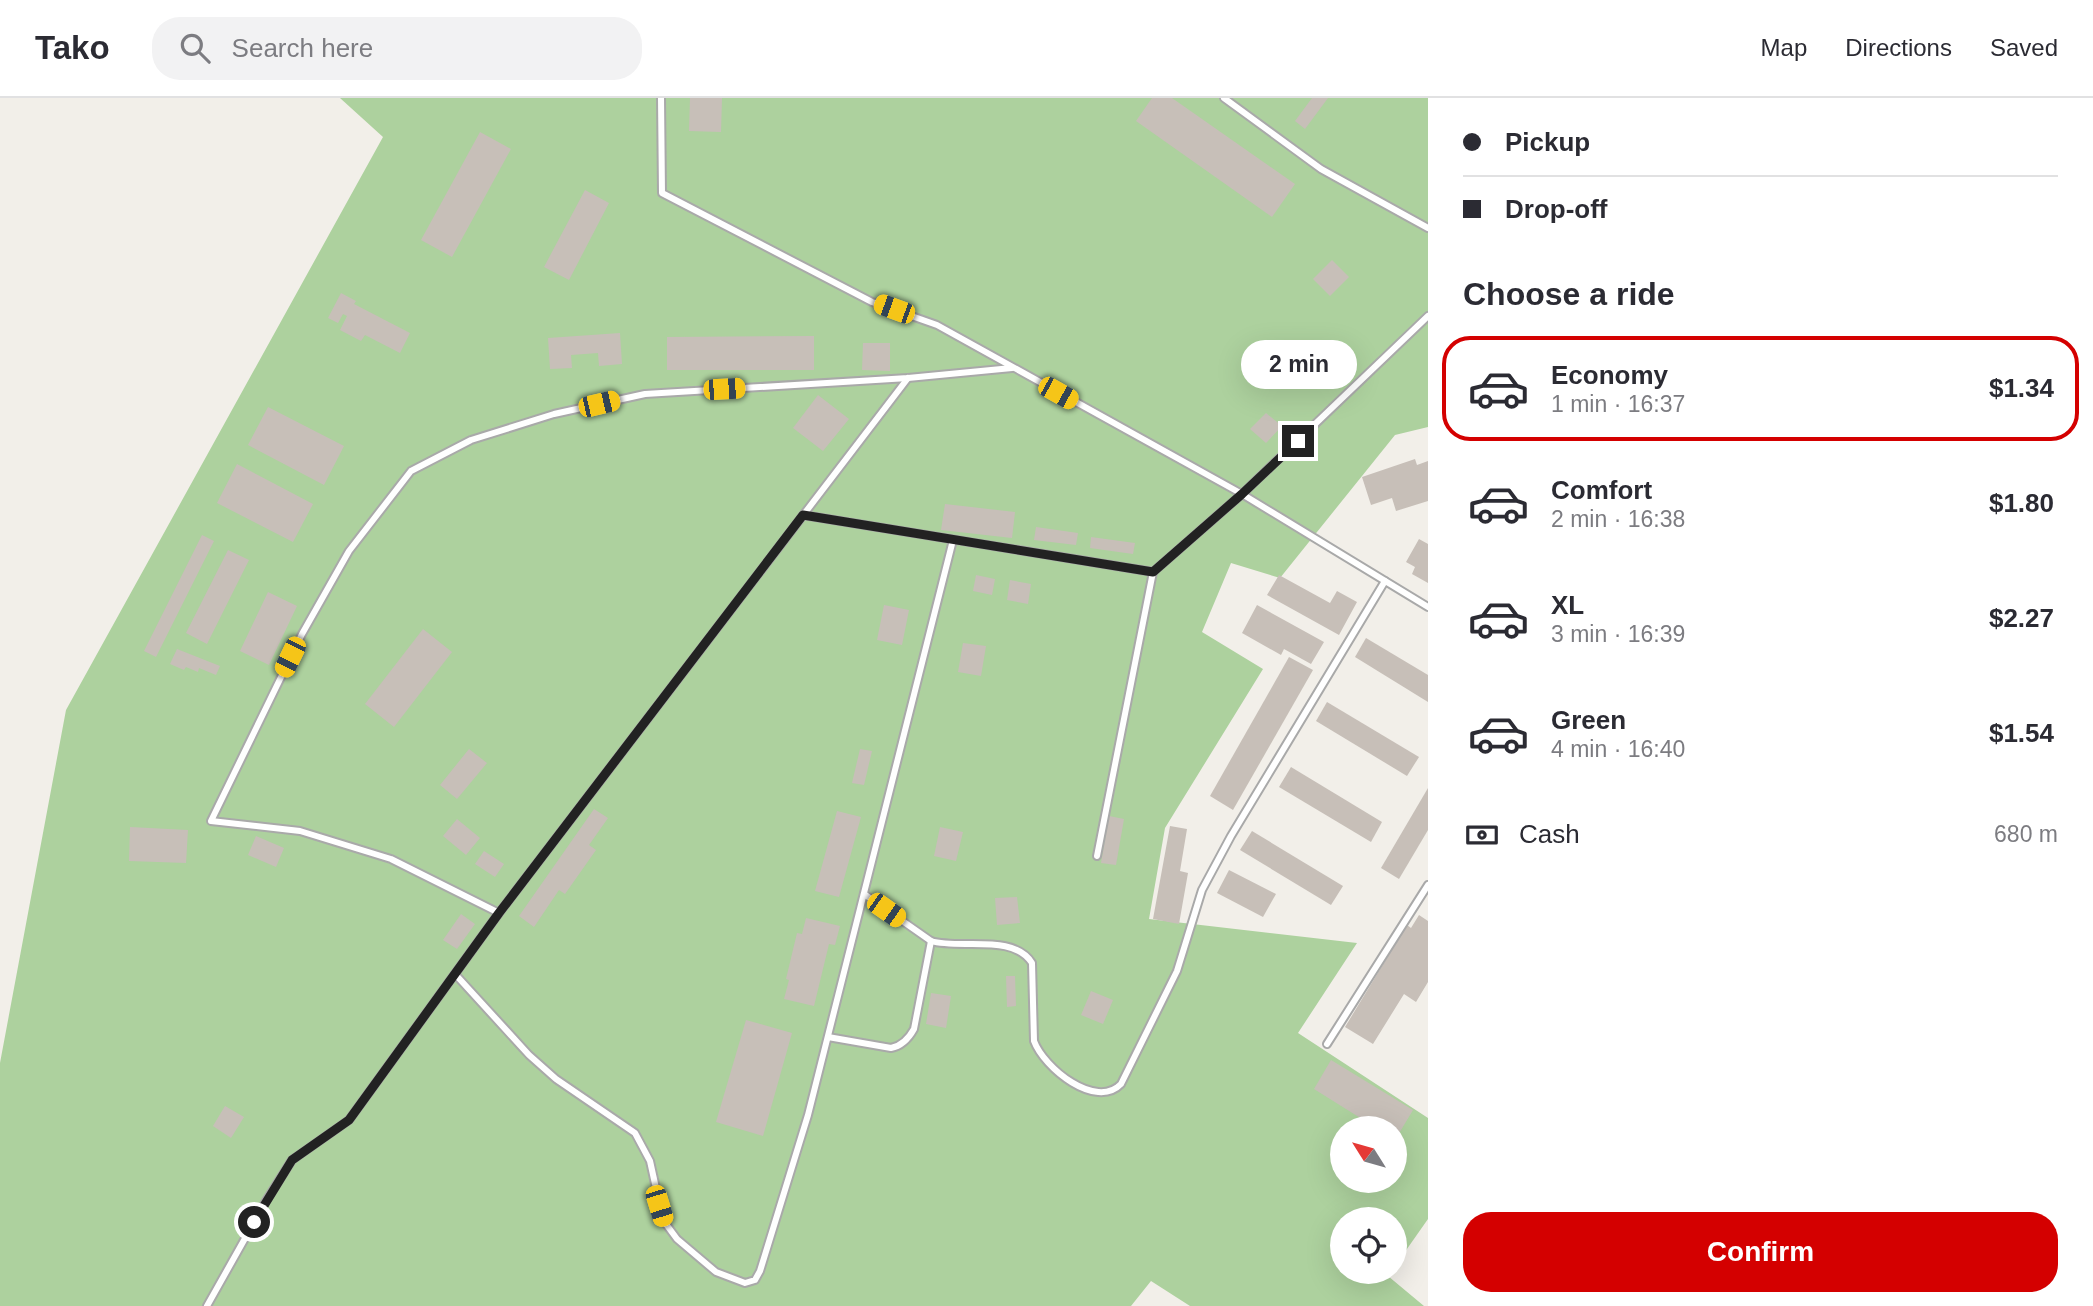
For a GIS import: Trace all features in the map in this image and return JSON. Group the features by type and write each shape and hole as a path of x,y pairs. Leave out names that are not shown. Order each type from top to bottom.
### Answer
{"lane":[{"path":"661,98 662,193 872,302 937,325 1242,494 1428,607"},
{"path":"1224,98 1321,169 1428,228"},
{"path":"1097,856 1153,572 1242,494 1428,316"},
{"path":"499,913 391,859 300,831 211,821 302,634 349,551 411,471 471,440 554,414 645,394 908,378 1012,368"},
{"path":"207,1306 292,1160 349,1120 499,913 908,378"},
{"path":"803,515 1153,572"},
{"path":"455,974 529,1055 556,1079 635,1133 650,1161 663,1220 677,1239 716,1272 745,1283 755,1280 808,1115 953,540"},
{"path":"864,894 931,941 1017,948 1032,963 1034,1041 1037,1051 1046,1063 1070,1081 1091,1091 1115,1091 1121,1084 1177,971 1202,890 1209,876 1385,581"},
{"path":"1327,1044 1427,887"},
{"path":"828,1037 891,1048 909,1037 914,1029 931,941"}],"green space":[{"path":"340,98 1428,98 1428,427 1395,435 1280,578 1231,563 1202,632 1263,669 1165,828 1149,919 1357,943 1298,1033 1428,1118 1428,1219 1407,1249 1407,1207 1330,1207 1330,1284 1398,1284 1424,1306 1190,1306 1151,1281 1131,1306 0,1306 0,1063 66,710 383,137"}],"building":[{"path":"690,98 722,98 721,132 689,131"},
{"path":"1152,98 1172,98 1295,184 1272,217 1136,121"},
{"path":"1312,98 1328,98 1305,129 1295,121"},
{"path":"480,132 511,149 452,257 421,240"},
{"path":"585,190 609,203 569,280 544,267"},
{"path":"1332,260 1349,277 1330,296 1313,279"},
{"path":"341,293 356,301 354,304 410,333 400,353 365,335 361,341 340,330 347,316 343,314 338,323 328,318"},
{"path":"620,333 622,364 599,366 598,353 571,355 572,368 550,369 548,338"},
{"path":"814,336 814,370 667,370 667,337"},
{"path":"863,343 890,343 890,371 862,370"},
{"path":"818,395 849,419 823,451 793,428"},
{"path":"268,407 344,446 324,485 248,445"},
{"path":"1266,413 1282,426 1266,443 1250,429"},
{"path":"1415,459 1417,465 1428,461 1428,501 1396,511 1392,498 1371,505 1362,477"},
{"path":"237,464 313,504 293,542 217,503"},
{"path":"945,504 1015,512 1012,538 941,530"},
{"path":"1036,527 1078,533 1076,545 1034,540"},
{"path":"202,535 214,541 156,657 144,651"},
{"path":"1091,537 1135,543 1133,554 1090,548"},
{"path":"1419,539 1428,544 1428,583 1412,574 1415,567 1406,562"},
{"path":"228,550 249,560 207,644 186,633"},
{"path":"976,575 995,579 992,595 973,591"},
{"path":"1279,575 1330,603 1337,591 1357,602 1339,635 1267,595"},
{"path":"1010,580 1031,584 1028,604 1007,600"},
{"path":"268,592 297,606 269,665 240,651"},
{"path":"884,605 909,610 902,645 877,640"},
{"path":"1257,605 1324,642 1311,664 1284,649 1281,655 1242,633"},
{"path":"423,629 452,652 394,727 365,704"},
{"path":"1366,638 1428,675 1428,702 1355,657"},
{"path":"963,643 986,646 981,676 958,672"},
{"path":"177,649 220,666 216,675 199,668 198,672 170,664"},
{"path":"1289,657 1313,670 1233,810 1210,796"},
{"path":"1327,702 1419,757 1407,776 1316,721"},
{"path":"469,749 487,763 457,799 440,785"},
{"path":"860,749 872,751 864,785 852,783"},
{"path":"1291,767 1382,822 1371,842 1279,787"},
{"path":"1428,788 1428,830 1399,879 1381,868"},
{"path":"594,809 608,818 589,845 596,850 565,894 559,890 534,927 519,916"},
{"path":"837,811 861,817 839,897 815,891"},
{"path":"1109,816 1124,819 1116,865 1101,863"},
{"path":"457,819 480,838 466,855 443,836"},
{"path":"1170,826 1187,829 1180,871 1188,873 1179,924 1153,919"},
{"path":"130,827 188,830 186,863 129,861"},
{"path":"940,827 963,832 956,861 934,856"},
{"path":"1252,831 1343,886 1331,905 1240,850"},
{"path":"256,836 284,848 276,867 248,855"},
{"path":"484,851 504,864 495,877 475,864"},
{"path":"1229,870 1276,894 1263,917 1217,893"},
{"path":"1017,897 1020,923 997,925 995,898"},
{"path":"461,914 475,924 457,949 443,940"},
{"path":"1419,915 1428,921 1428,982 1416,1002 1404,994 1373,1044 1345,1027 1407,925 1411,928"},
{"path":"806,918 840,926 835,945 829,944 814,1006 784,999 797,933 802,934"},
{"path":"1006,976 1015,976 1016,1006 1007,1007"},
{"path":"1091,991 1113,1000 1103,1024 1081,1015"},
{"path":"931,993 951,996 946,1028 926,1024"},
{"path":"746,1020 792,1033 763,1136 716,1122"},
{"path":"1331,1060 1413,1110 1407,1120 1407,1116 1357,1116 1314,1089"},
{"path":"225,1106 244,1117 231,1138 213,1126"}],"route":[{"path":"254,1222 292,1160 349,1120 499,913 803,515 1153,572 1298,441"}]}
